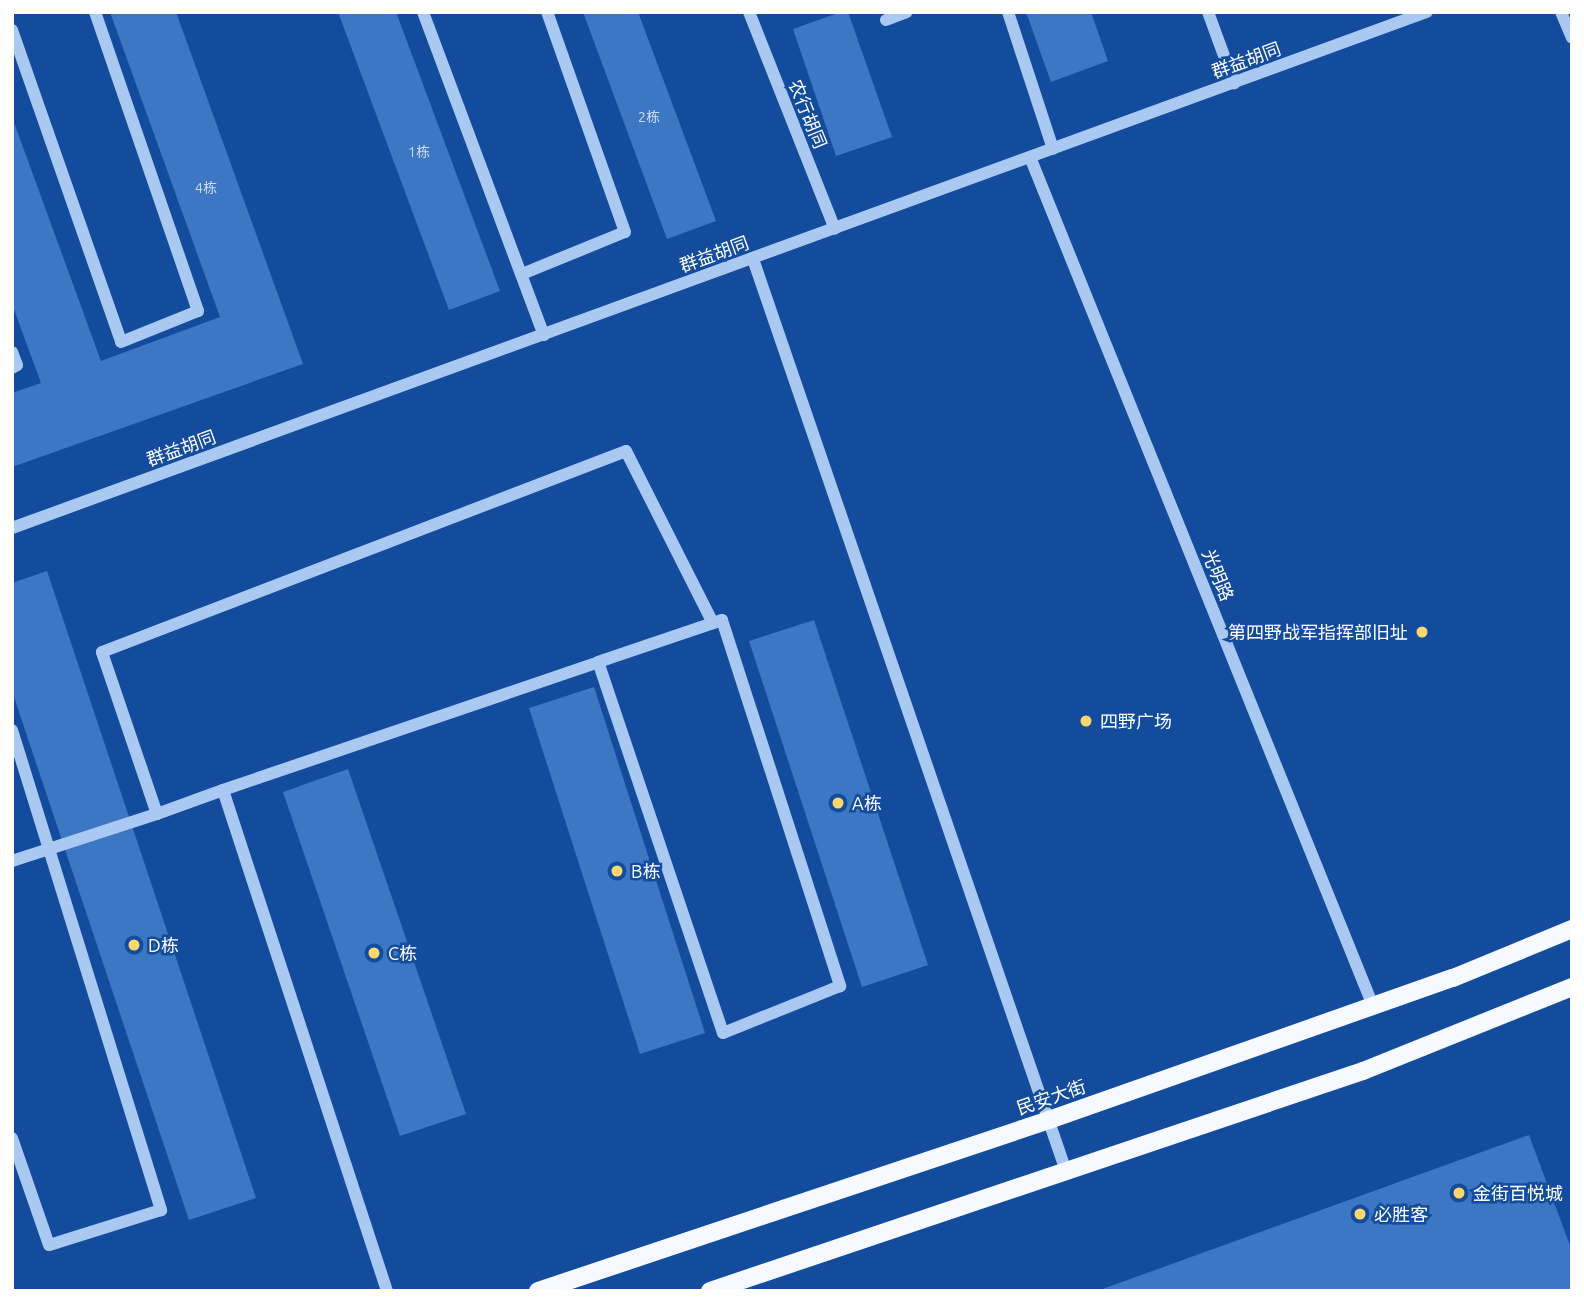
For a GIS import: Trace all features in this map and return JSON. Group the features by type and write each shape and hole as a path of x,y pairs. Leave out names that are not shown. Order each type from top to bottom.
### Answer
{"main road":[{"name":"民安大街","path":"538,1291 1049,1121 1373,1006 1572,929"},
{"path":"710,1291 1363,1071 1572,987"}],"street":[{"path":"12,30 121,342 198,311 95,12"},
{"path":"424,12 544,335"},
{"path":"522,274 625,232 547,12"},
{"name":"农行胡同","path":"749,12 835,229"},
{"path":"886,20 907,12"},
{"path":"1008,12 1053,149"},
{"path":"1208,12 1234,83"},
{"name":"群益胡同","path":"12,528 1427,12"},
{"path":"1561,12 1572,38"},
{"name":"光明路","path":"1030,157 1373,1006"},
{"path":"753,259 1066,1171"},
{"path":"12,352 17,365 12,368"},
{"path":"157,814 102,652 626,451 713,623"},
{"path":"12,862 157,814 223,790 598,662 722,620 841,986 723,1033 598,662"},
{"path":"12,730 52,849 161,1209 49,1245 12,1138"},
{"path":"223,790 387,1291"}],"building":[{"path":"110,12 176,12 303,364 12,467 12,393 41,383 12,304 12,117 101,361 220,317"},
{"path":"338,12 396,12 500,291 449,310"},
{"path":"583,12 638,12 716,221 667,239"},
{"path":"848,12 892,137 836,156 793,29"},
{"path":"1026,12 1091,12 1108,61 1051,82"},
{"name":"D栋","path":"47,571 256,1198 189,1220 12,691 12,583"},
{"name":"A栋","path":"814,620 928,965 862,987 749,641"},
{"name":"B栋","path":"594,687 705,1033 640,1054 529,708"},
{"name":"C栋","path":"348,769 466,1114 400,1136 283,792"},
{"name":"金街百悦城","path":"1529,1135 1572,1251 1572,1291 1097,1291"}],"place":[{"name":"第四野战军指挥部旧址","path":"1422,632"},
{"name":"四野广场","path":"1086,721"},
{"name":"A栋","path":"838,803"},
{"name":"B栋","path":"617,871"},
{"name":"D栋","path":"134,945"},
{"name":"C栋","path":"374,953"},
{"name":"金街百悦城","path":"1459,1193"},
{"name":"必胜客","path":"1360,1214"}]}
